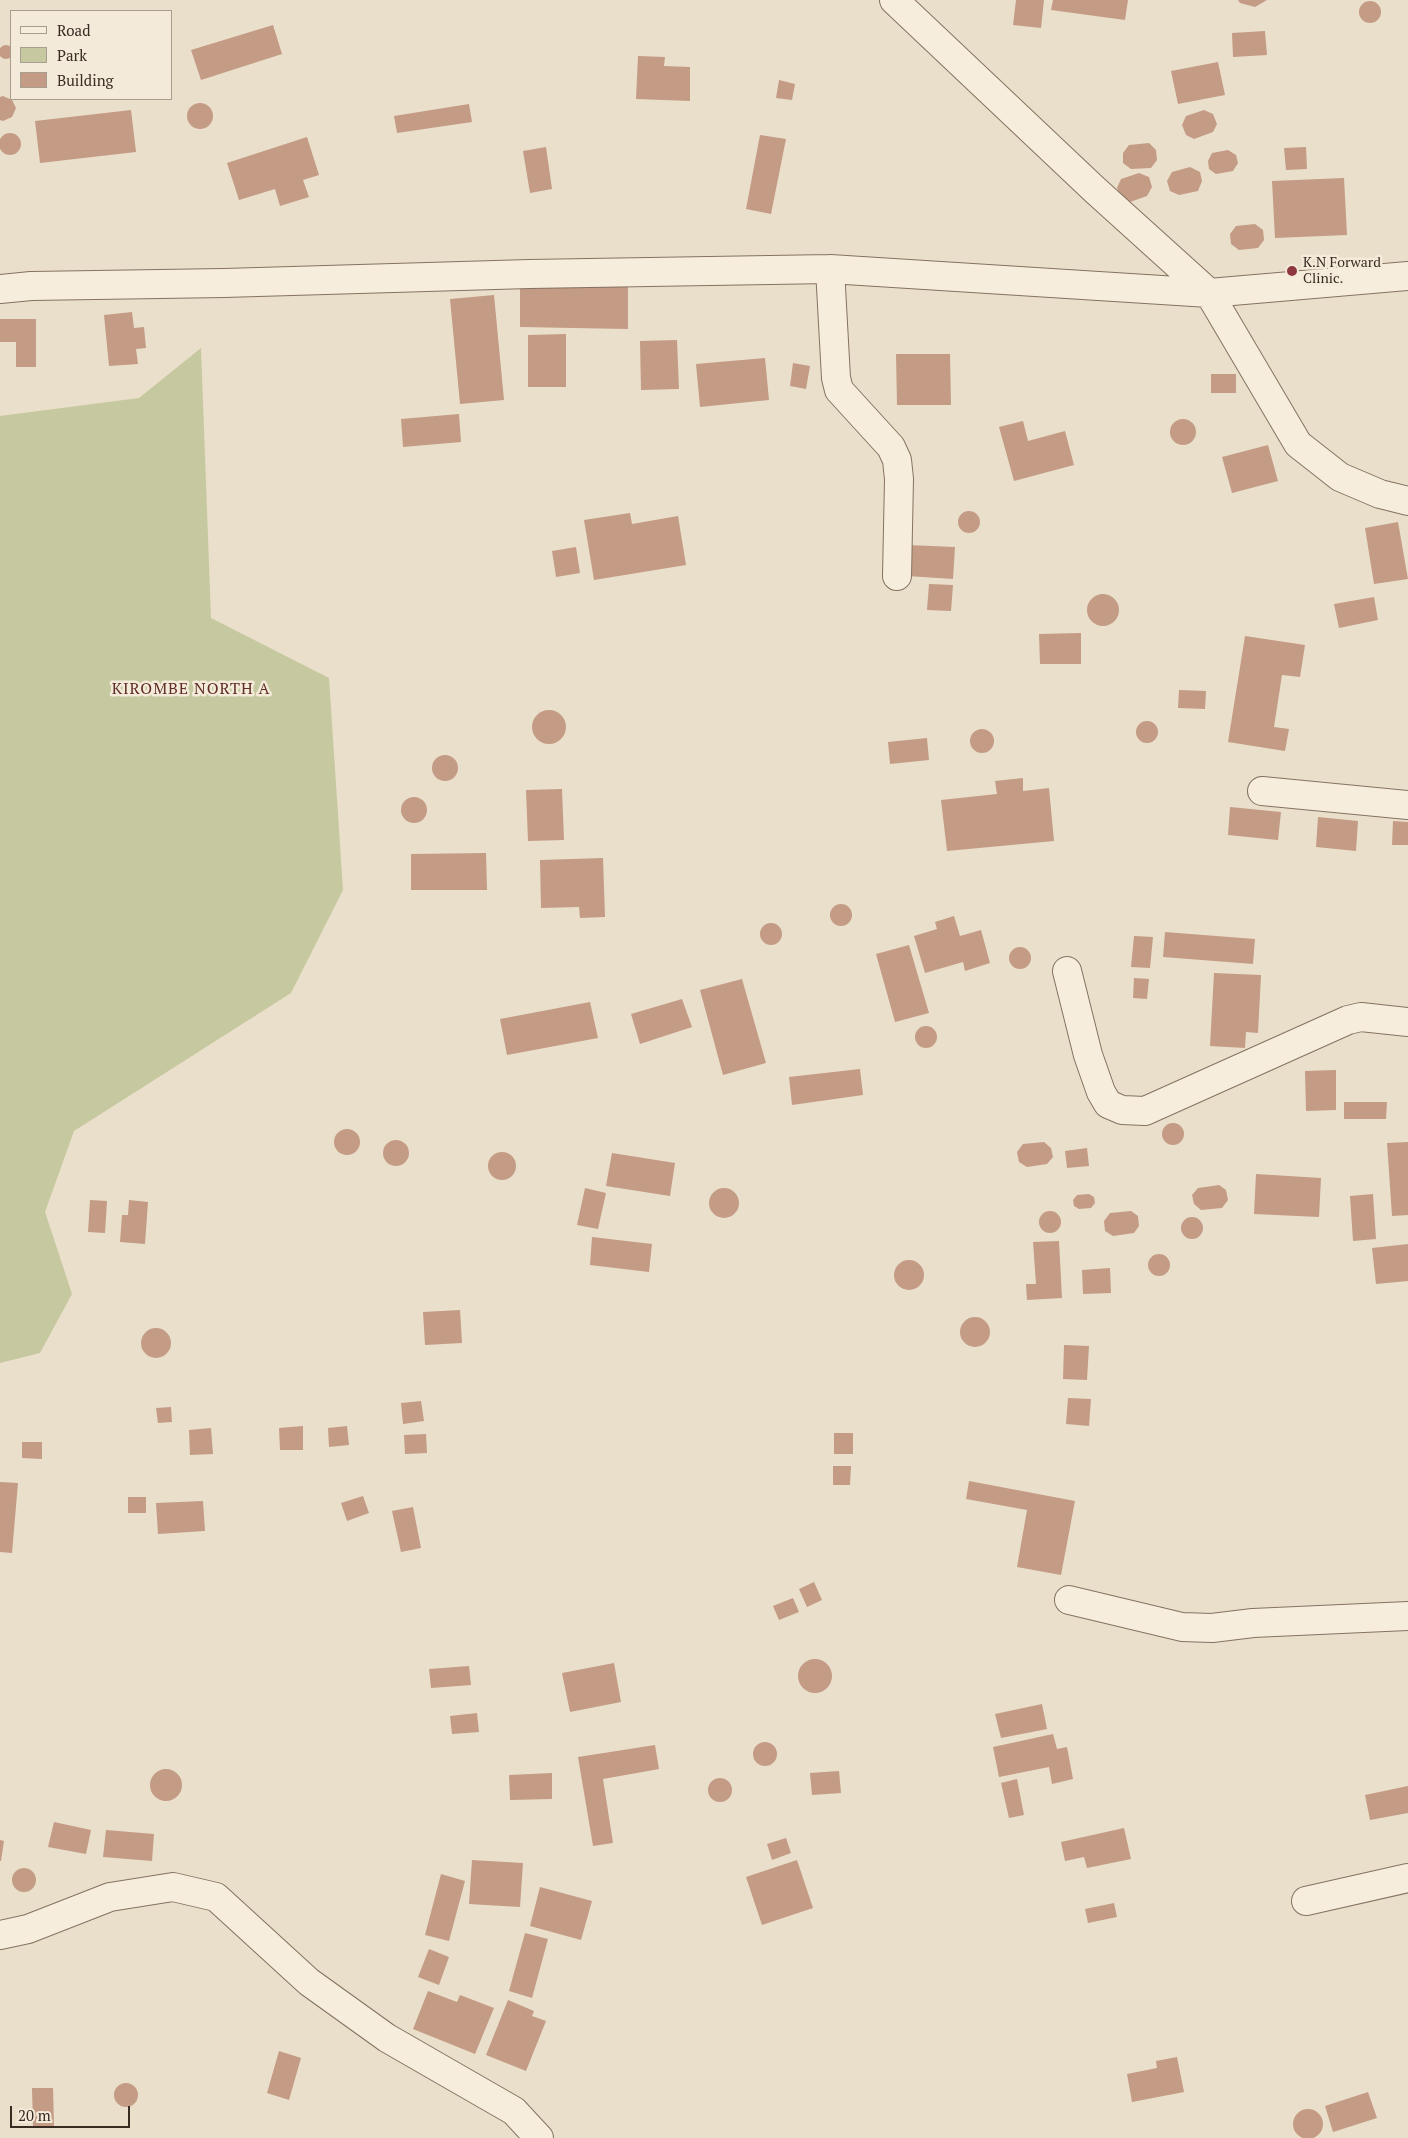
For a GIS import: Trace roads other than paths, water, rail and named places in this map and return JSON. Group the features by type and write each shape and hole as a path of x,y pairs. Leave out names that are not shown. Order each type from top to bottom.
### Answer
{"street":[{"path":"894,0 1095,190 1209,293 1298,444 1340,477 1380,494 1408,501"},
{"path":"830,270 836,378 839,390 890,447 896,460 898,479 896,576"},
{"path":"0,290 31,286 224,283 529,274 830,270 1209,293 1408,276"},
{"path":"1262,791 1408,805"},
{"path":"1067,971 1088,1055 1101,1092 1108,1104 1122,1110 1145,1111 1348,1020 1361,1017 1408,1022"},
{"path":"1069,1600 1182,1627 1212,1628 1408,1616"},
{"path":"1306,1901 1408,1878"},
{"path":"0,1935 28,1929 110,1897 172,1888 216,1897 309,1982 387,2038 514,2111 539,2138"}],"place":[{"name":"K.N Forward Clinic.","path":"1292,271"}],"district":[{"name":"KIROMBE NORTH A","path":"191,689"}]}
